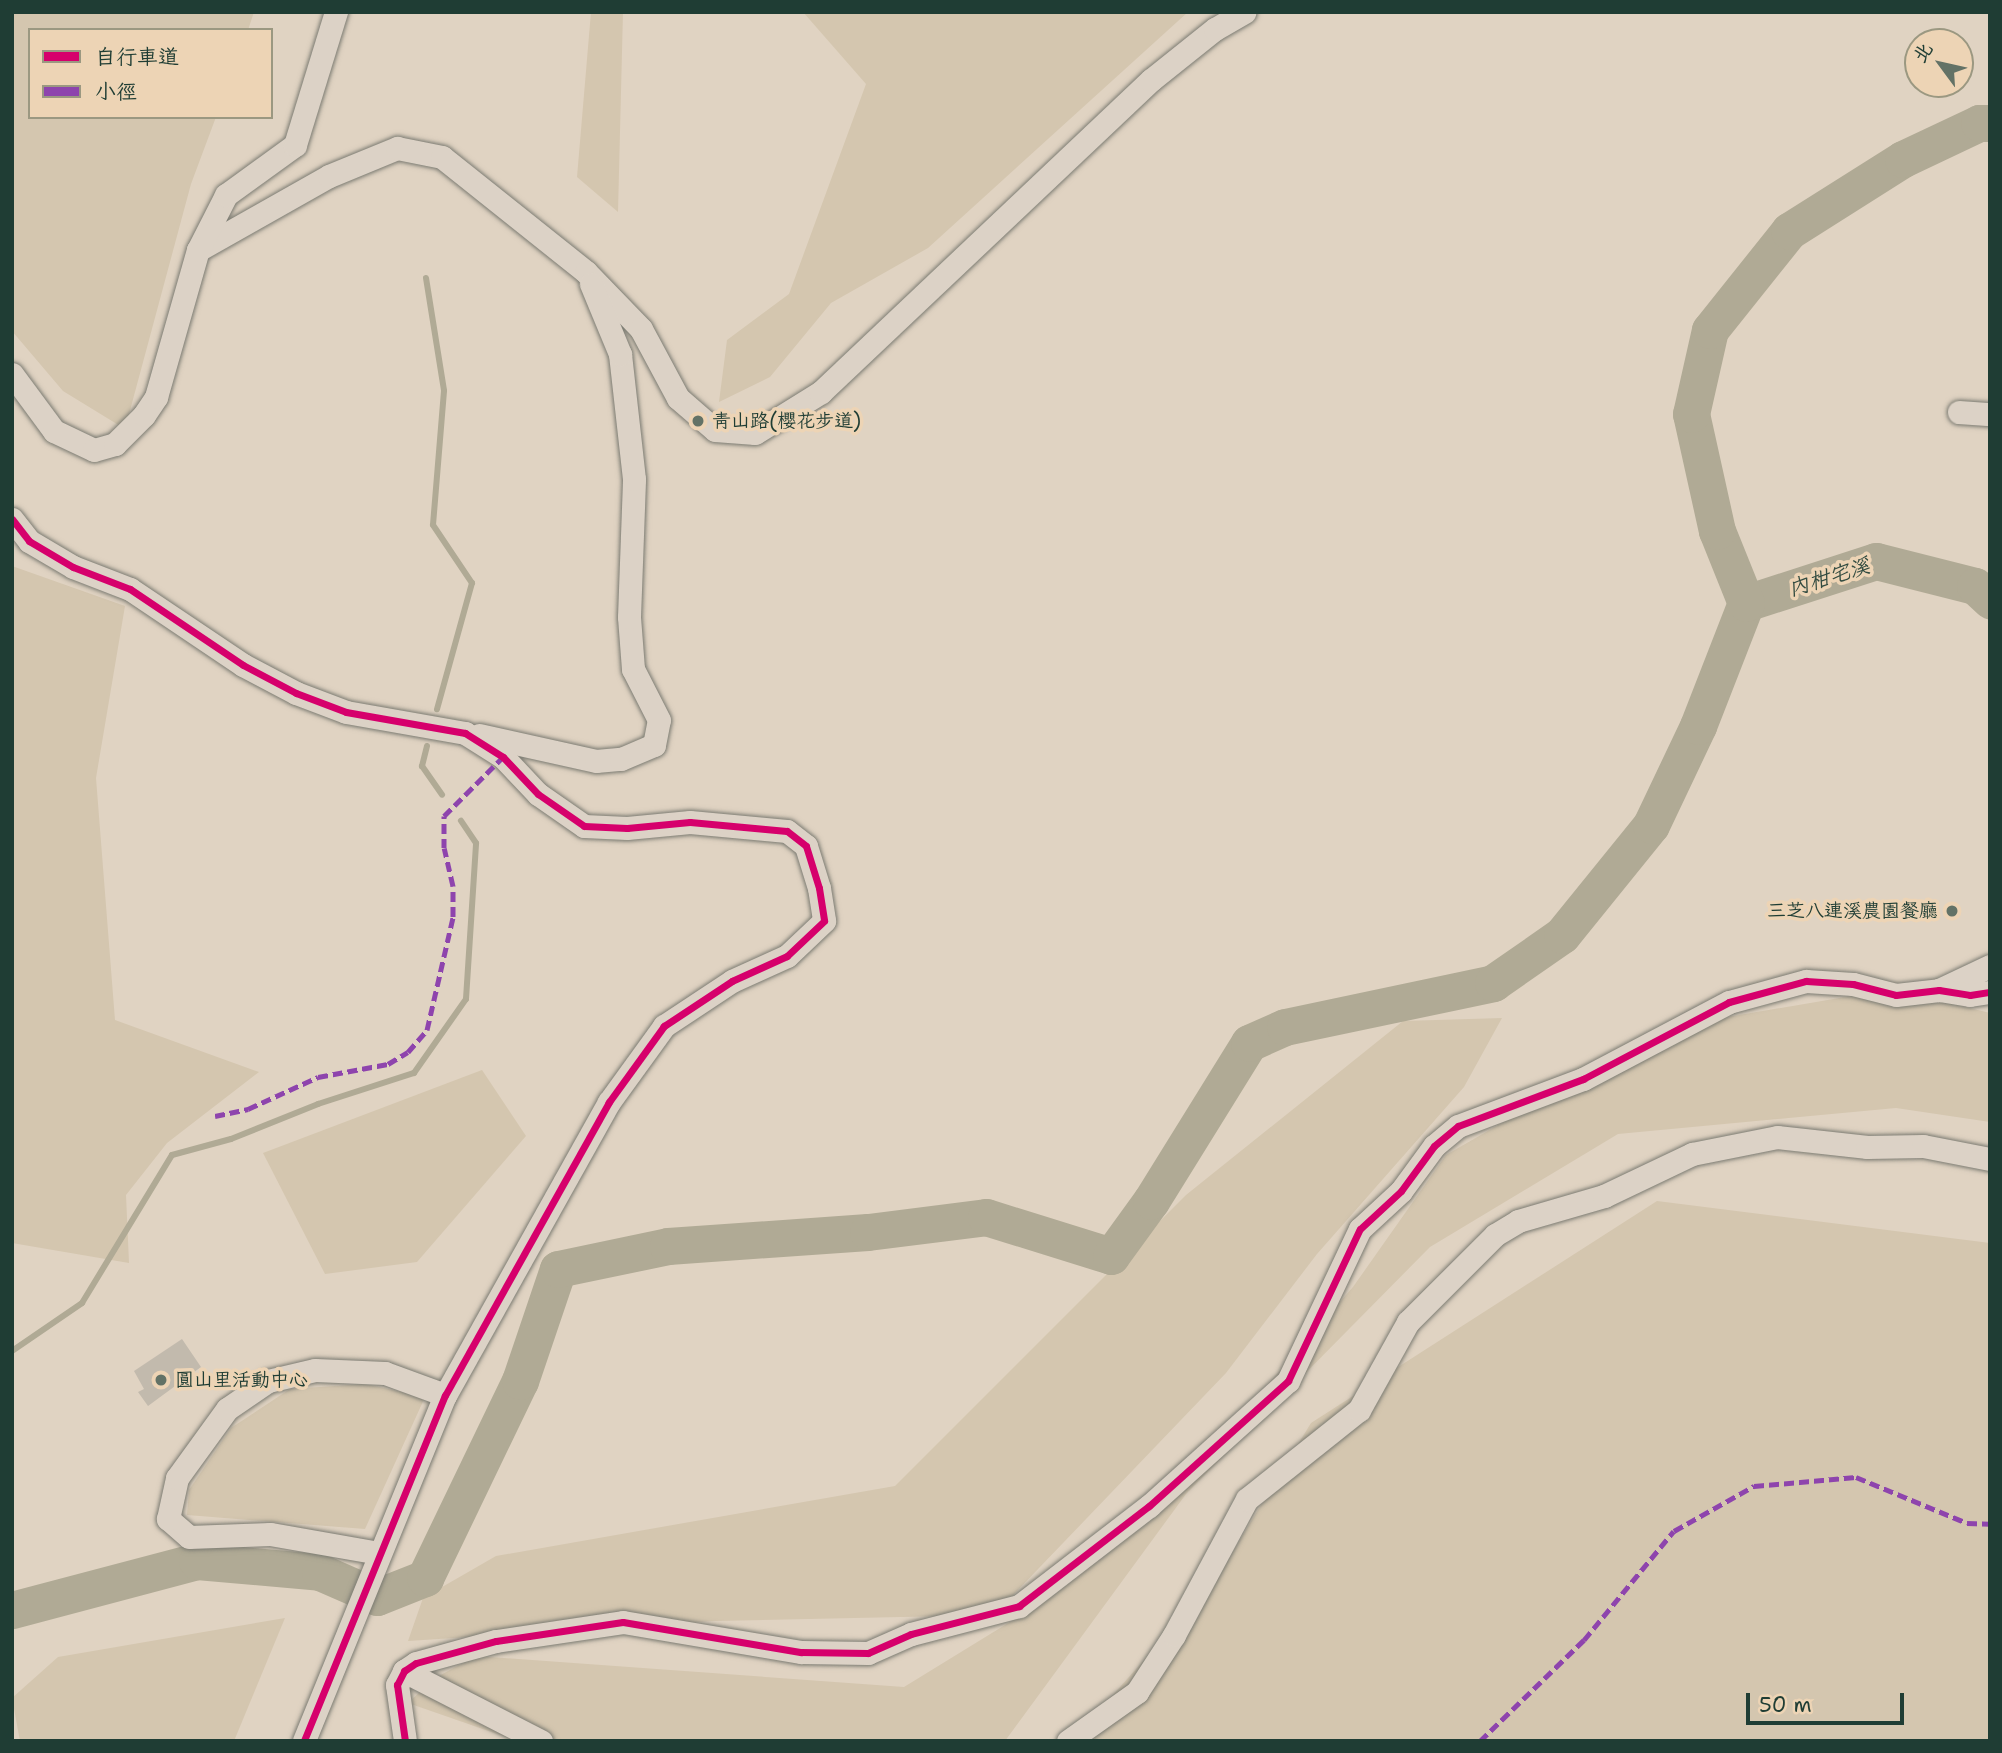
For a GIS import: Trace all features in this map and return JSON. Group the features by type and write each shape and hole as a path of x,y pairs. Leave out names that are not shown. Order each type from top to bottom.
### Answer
{"street":[{"path":"12,374 54,431 94,450 115,444 156,397 198,250 226,195 295,145 336,12"},
{"path":"198,250 329,176 397,148 442,157 586,271 641,329 678,398 715,430 755,433 821,392 1152,80 1215,29 1244,12"},
{"path":"12,519 29,541 73,567 130,589 243,665 296,693 346,712 465,733 596,761 621,759 654,744 659,720 633,669 629,617 634,480 620,354 586,271"},
{"path":"1959,412 1990,414"},
{"path":"304,1741 348,1625 445,1395 609,1102 664,1026 732,981 787,956 824,922 806,846 787,831 690,822 627,828 584,826 538,794 503,757 465,733"},
{"path":"1939,990 1990,966"},
{"path":"405,1741 397,1685 404,1671 416,1663 496,1641 623,1622 801,1652 868,1653 911,1634 1019,1606 1149,1506 1289,1381 1360,1229 1401,1191 1434,1146 1458,1126 1583,1079 1730,1002 1807,981 1853,984 1896,995 1939,990 1970,995 1990,992"},
{"path":"1068,1741 1137,1692 1174,1635 1247,1499 1359,1410 1409,1322 1495,1235 1518,1221 1604,1196 1692,1154 1777,1137 1867,1147 1923,1146 1990,1159"},
{"path":"376,1558 270,1534 189,1536 168,1519 177,1478 227,1409 268,1381 315,1370 385,1373 445,1395"},
{"path":"404,1671 541,1741"}],"shaded area":[{"path":"12,12 254,12 249,28 28,28 28,119 215,119 191,184 125,429 63,391 12,331"},
{"path":"591,12 623,12 618,212 577,177"},
{"path":"803,12 1188,12 928,248 831,303 770,377 719,402 727,340 789,294 866,84"},
{"path":"12,566 125,606 96,778 115,1020 259,1072 167,1143 126,1195 129,1263 12,1243"},
{"path":"1892,989 1990,1013 1990,1122 1896,1108 1618,1134 1430,1247 1186,1494 1005,1741 517,1741 408,1703 435,1678 476,1656 904,1687 1031,1609 1161,1506 1353,1287 1446,1155 1669,1027"},
{"path":"1502,1018 1464,1087 1317,1254 1226,1373 994,1615 715,1621 408,1641 423,1598 496,1556 895,1486 1186,1195 1403,1021"},
{"path":"482,1070 526,1136 417,1262 325,1274 263,1153"},
{"path":"1657,1201 1990,1243 1990,1741 1072,1741 1216,1579 1311,1423"},
{"path":"365,1384 425,1397 365,1529 187,1515 189,1490 231,1428 290,1389"},
{"path":"285,1618 234,1741 20,1741 12,1698 58,1657"}],"building":[{"name":"圓山里活動中心","path":"182,1339 201,1367 148,1406 138,1392 144,1389 134,1371"}],"waterway":[{"path":"12,1610 197,1561 320,1572 377,1597 425,1578 520,1381 558,1269 668,1246 868,1232 986,1217 1111,1256 1151,1201 1249,1043 1285,1027 1493,983 1562,935 1651,825 1698,726 1746,603 1717,531 1691,414 1710,330 1789,231 1903,159 1979,123 1990,123"},
{"path":"426,278 444,391 433,525 472,583 437,709"},
{"name":"內柑宅溪","path":"1746,603 1876,561 1975,586 1990,600"},
{"path":"427,746 422,766 442,795"},
{"path":"12,1351 82,1303 172,1155 231,1139 318,1104 414,1073 466,999 476,843 461,821"}],"marked path":[{"path":"215,1116 248,1109 318,1077 388,1064 408,1052 427,1030 453,917 453,886 444,848 444,816 503,757"},
{"path":"1480,1741 1584,1640 1674,1531 1754,1486 1856,1477 1967,1523 1990,1524"}],"cycle path":[{"path":"12,519 29,541 73,567 130,589 243,665 296,693 346,712 465,733 503,757 538,794 584,826 627,828 690,822 787,831 806,846 819,888 824,921 787,956 732,981 664,1026 609,1102 445,1395 304,1741"},
{"path":"405,1741 397,1685 404,1671 416,1663 496,1641 623,1622 801,1652 868,1653 911,1634 1019,1606 1149,1506 1288,1381 1360,1229 1401,1191 1434,1146 1458,1126 1583,1079 1729,1002 1806,981 1853,984 1896,995 1939,990 1970,995 1990,992"}],"place":[{"name":"青山路(櫻花步道)","path":"698,421"},
{"name":"三芝八連溪農園餐廳","path":"1952,911"},
{"name":"圓山里活動中心","path":"161,1380"}]}
